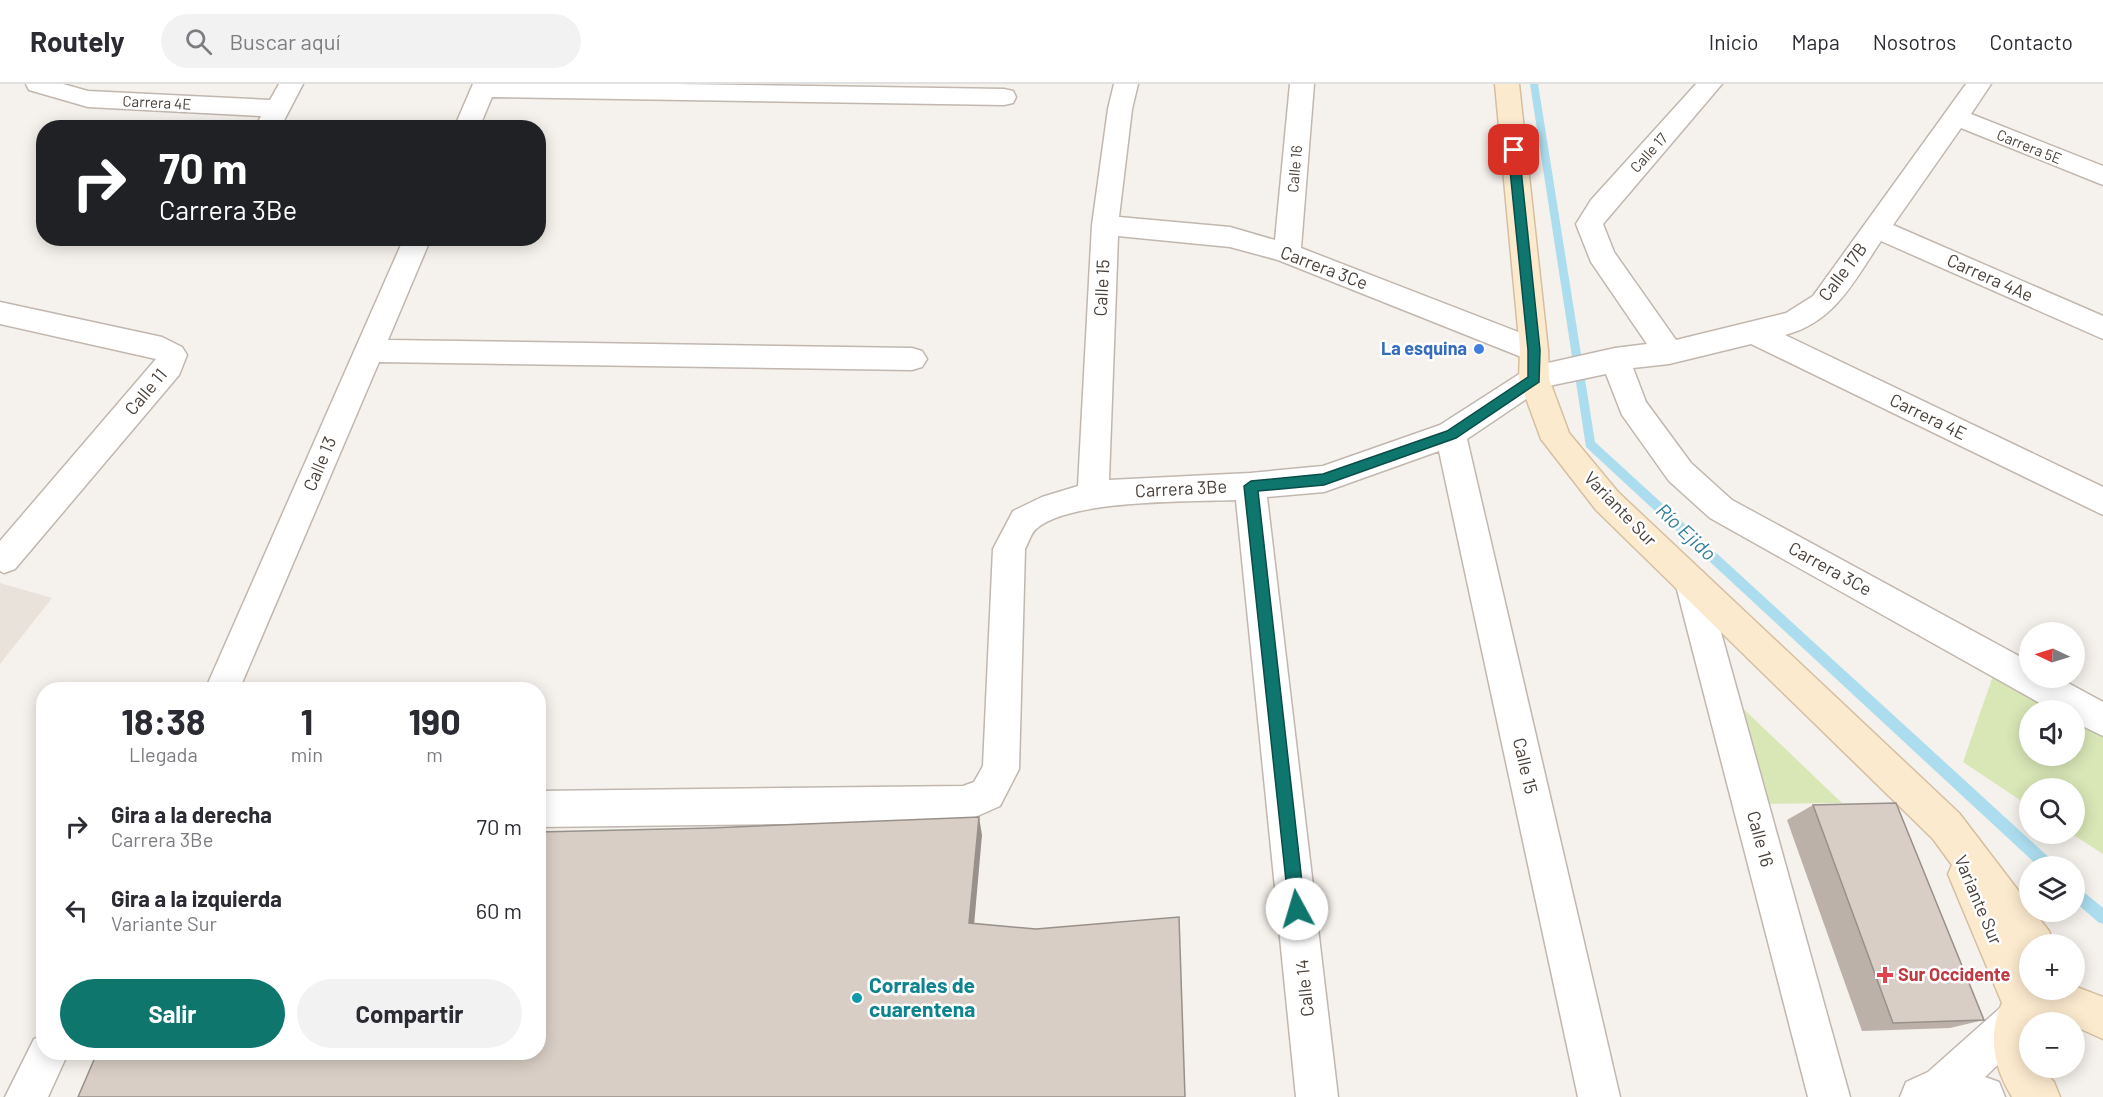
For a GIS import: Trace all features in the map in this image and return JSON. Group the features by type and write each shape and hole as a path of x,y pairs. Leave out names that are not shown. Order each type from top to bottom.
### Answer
{"main road":[{"name":"Variante Sur","path":"1507,84 1539,368 1556,439 1607,501 1946,826 2028,934"},
{"name":"Variante Sur","path":"1946,826 2019,1015"},
{"path":"2023,1012 2040,1000 2060,1000 2084,1005"},
{"path":"2019,1015 2012,1044 2019,1069"},
{"path":"2025,1078 2039,1097"}],"street":[{"path":"272,118 291,84"},
{"name":"Calle 15","path":"1093,494 1105,225 1120,109 1126,84"},
{"name":"Calle 16","path":"1287,253 1302,84"},
{"name":"Calle 17","path":"1669,353 1601,255 1589,224 1600,207 1710,84"},
{"name":"Calle 17B","path":"1539,368 1608,362 1669,353 1794,322 1823,303 1979,84"},
{"name":"Carrera 4E","path":"43,85 88,99 272,118"},
{"path":"469,120 484,86 1004,97"},
{"name":"Carrera 5E","path":"1956,117 2103,176"},
{"name":"Carrera 3Ce","path":"1105,225 1230,237 1287,253 1539,368"},
{"name":"Carrera 4Ae","path":"1876,228 2103,328"},
{"name":"Calle 13","path":"225,682 415,246"},
{"name":"Calle 11","path":"0,313 162,348 172,355 168,367 161,376 4,559 0,558"},
{"name":"Carrera 4E","path":"1753,332 2103,502"},
{"path":"369,351 912,358"},
{"name":"Carrera 3Ce","path":"1608,362 1633,407 1680,472 1721,509 2103,720"},
{"name":"Carrera 3Be","path":"546,808 964,804 987,794 1001,770 1008,549 1024,520 1053,506 1093,494 1251,486 1324,479 1451,434 1539,368"},
{"name":"Calle 15","path":"1451,434 1599,1097"},
{"name":"Calle 14","path":"1251,486 1317,1097"},
{"name":"Calle 16","path":"1691,582 1829,1097"},
{"path":"1932,1092 2019,1015"},
{"path":"26,1097 44,1060"},
{"path":"1932,1092 1984,1097"}],"shaded area":[{"path":"0,583 52,598 0,664"}],"green space":[{"path":"1994,673 2041,700 2019,700 2019,766 2085,766 2085,725 2103,736 2103,854 2085,842 2085,778 2019,778 2019,799 1963,762"},
{"path":"1728,694 1842,803 1764,804"}],"building":[{"path":"1896,803 1984,1020 1893,1023 1813,805"},
{"name":"Corrales de cuarentena","path":"979,817 969,923 1036,929 1179,917 1185,1097 78,1097 94,1060 546,1060 546,832"}],"waterway":[{"name":"Río Ejido","path":"1534,84 1590,444 2037,856"},
{"name":"Río Ejido","path":"2085,901 2103,917"}],"place":[{"name":"La esquina","path":"1479,349"},
{"name":"Sur Occidente","path":"1885,975"},
{"name":"Corrales de cuarentena","path":"857,998"}],"route":[{"path":"1297,909 1251,486 1324,479 1451,434 1534,379 1534,350 1514,150"}]}
